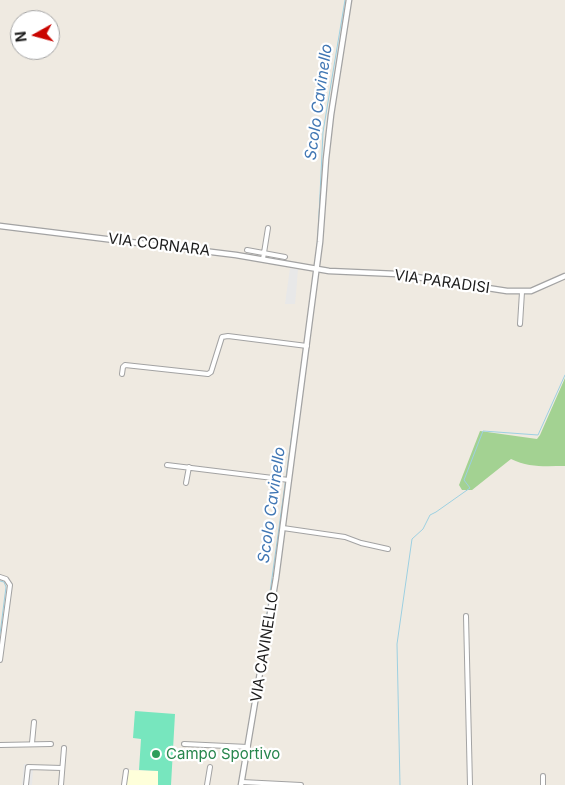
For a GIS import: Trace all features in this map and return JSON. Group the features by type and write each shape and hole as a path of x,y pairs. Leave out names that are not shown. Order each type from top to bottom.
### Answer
{"street":[{"name":"VIA CAVINELLO","path":"242,783 283,528 287,479 317,270 331,115 349,0"},
{"name":"VIA CORNARA","path":"0,226 218,252 317,270"},
{"path":"262,259 268,228"},
{"path":"248,250 285,257"},
{"name":"VIA PARADISI","path":"317,270 397,274 522,292 538,288 565,276"},
{"path":"520,324 522,292"},
{"path":"122,374 125,365 208,374 211,372 222,337 228,336 305,346"},
{"path":"167,465 287,479"},
{"path":"186,483 189,468"},
{"path":"283,528 344,537 388,549"},
{"path":"0,577 6,579 10,586 0,660"},
{"path":"466,616 470,785"},
{"path":"32,743 34,722"},
{"path":"0,745 50,744"},
{"path":"184,744 248,748"},
{"path":"61,785 64,748"},
{"path":"26,785 28,766 62,768"},
{"path":"207,785 210,767"},
{"path":"124,785 126,771"},
{"path":"543,776 543,785"},
{"path":"242,783 301,785"}],"shaded area":[{"path":"290,268 298,269 295,304 285,304"},
{"path":"24,764 27,764 26,770 33,770 32,785 22,785"},
{"path":"128,770 158,771 158,785 126,785"}],"green space":[{"path":"565,378 565,466 531,465 511,459 472,490 462,490 459,485 480,431 537,439"},
{"name":"Campo Sportivo","path":"135,711 175,714 171,785 158,785 158,771 139,770 141,739 133,738"}],"waterway":[{"name":"Scolo Cavinello","path":"315,266 323,132 345,0"},
{"name":"Scolo Cavinello","path":"265,628 309,312"},
{"path":"400,785 397,644 412,539 423,529 430,515 470,488 464,480 483,431 538,435 565,375"},
{"path":"0,581 4,582 6,587 0,634"},
{"name":"Scolo Cavinello","path":"239,785 240,776"}],"place":[{"name":"Campo Sportivo","path":"156,754"}]}
